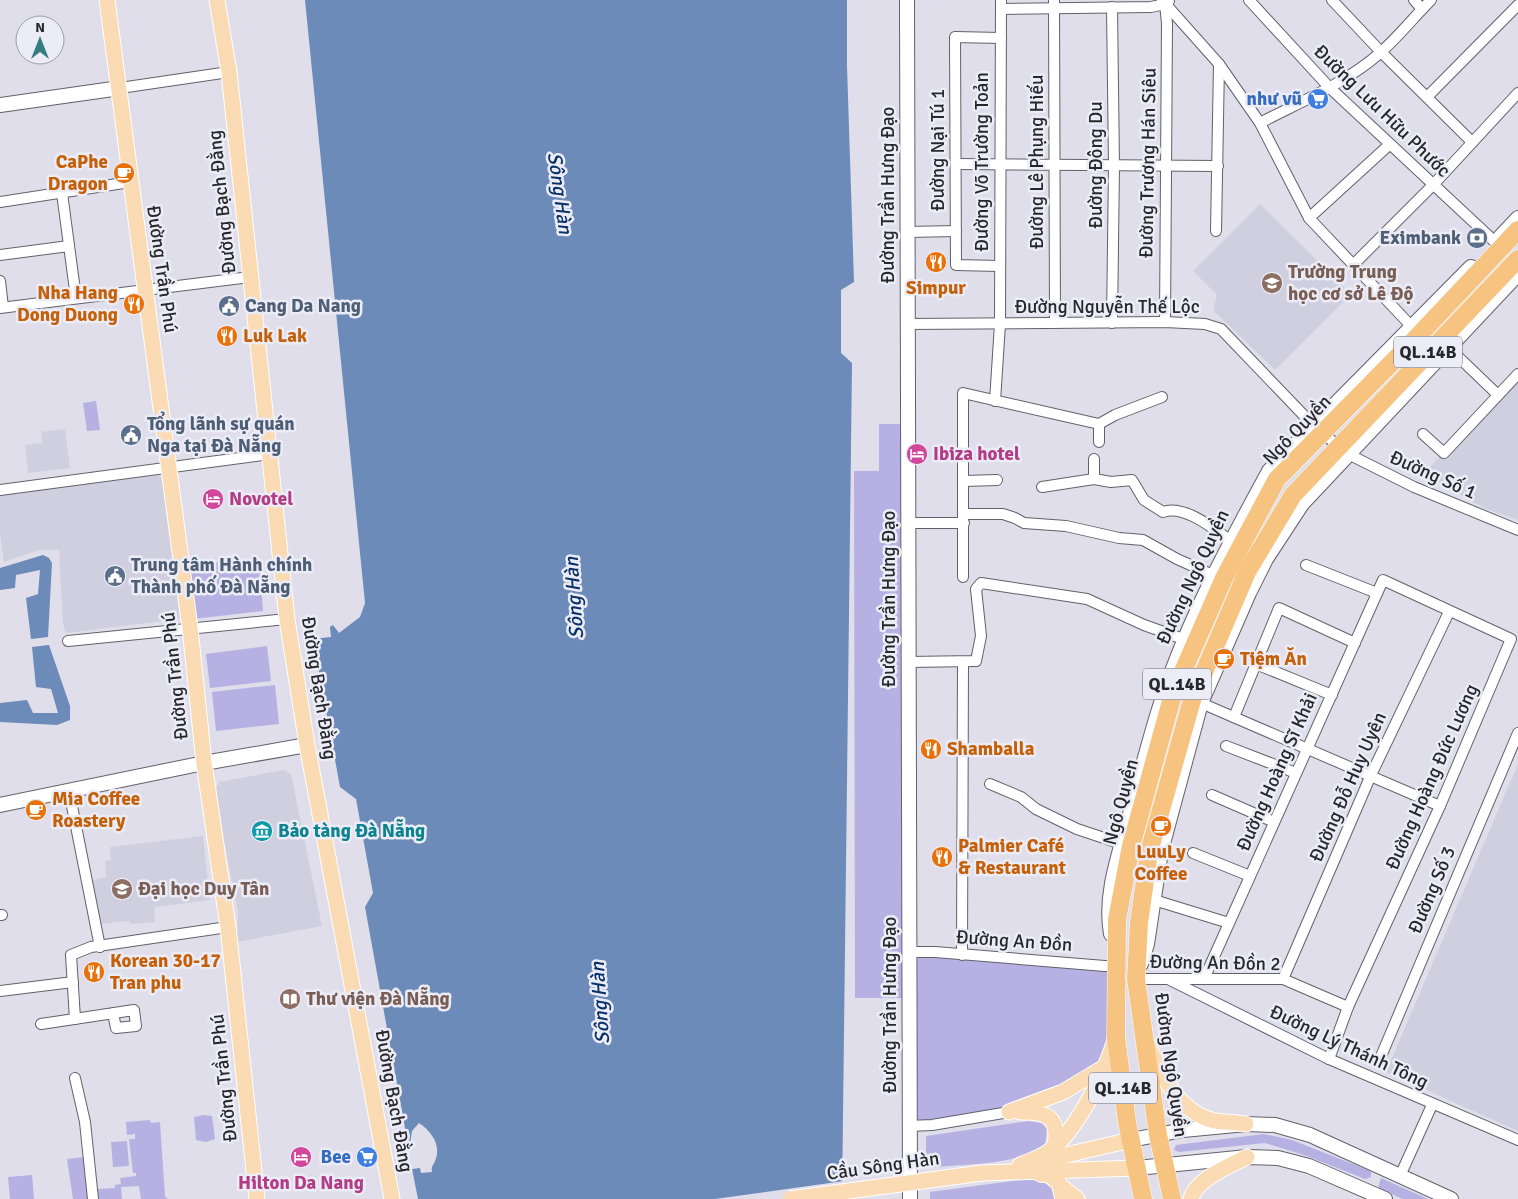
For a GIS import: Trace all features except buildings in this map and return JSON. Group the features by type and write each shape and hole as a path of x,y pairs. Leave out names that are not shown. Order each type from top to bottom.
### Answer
{"highway":[{"name":"Ngô Quyền","path":"1116,967 1117,920 1131,846 1172,694 1224,578 1277,479 1318,430 1518,230"},
{"name":"QL.14B","path":"1136,979 1139,923 1149,852 1192,700 1247,572 1293,495 1343,450 1518,259"},
{"name":"Đường Ngô Quyền","path":"1116,967 1116,1037 1131,1140 1143,1199"},
{"name":"Đường Ngô Quyền","path":"1136,979 1158,1135 1172,1199"}],"main road":[{"name":"Đường Trần Phú","path":"108,0 130,182 190,628 204,763 228,927 257,1199"},
{"name":"Đường Bạch Đằng","path":"217,0 229,72 287,619 307,745 392,1199"},
{"name":"Đường Trần Hưng Đạo","path":"907,0 907,662 910,1199"},
{"path":"0,105 120,88"},
{"name":"Đường Ngô Quyền","path":"1116,967 1108,920 1112,890 1122,844 1164,693 1213,575 1231,541 1269,471 1318,430 1518,218"},
{"name":"Đường Ngô Quyền","path":"1136,979 1147,944 1161,851 1201,704 1249,592 1266,559 1302,504 1343,450 1449,348 1518,274"},
{"path":"0,805 204,763 307,745"},
{"path":"1024,1168 1055,1146 1084,1110 1116,1037"},
{"path":"1144,1038 1170,1087 1186,1108 1211,1120 1291,1129 1451,1199"},
{"path":"241,1050 238,1110 246,1199"},
{"path":"241,1050 256,1104 267,1199"},
{"path":"1009,1112 1063,1092 1104,1067"},
{"path":"1009,1112 1038,1112 1045,1114 1055,1124 1057,1131 1055,1146"},
{"path":"1131,1140 1246,1124"},
{"name":"Cầu Sông Hàn","path":"1024,1168 1131,1140"},
{"path":"1191,1199 1195,1191 1214,1173 1247,1157"},
{"path":"1137,1168 1247,1157 1278,1158 1308,1166 1385,1199"},
{"path":"1024,1168 1049,1175 1060,1183 1063,1194 1077,1199"},
{"name":"Cầu Sông Hàn","path":"790,1199 1024,1168 1137,1168"}],"street":[{"name":"Đường Lưu Hữu Phước","path":"1250,0 1329,87 1495,242"},
{"path":"1332,0 1381,52 1471,141"},
{"path":"1414,0 1422,9"},
{"path":"1260,123 1329,87 1381,52 1431,0"},
{"path":"1001,4 1151,7 1166,1 1219,64 1260,123 1309,218 1413,328"},
{"name":"Đường Trương Hán Siêu","path":"1164,322 1166,1"},
{"name":"Đường Võ Trường Toản","path":"995,401 1000,324 1001,4"},
{"name":"Đường Lê Phụng Hiếu","path":"1054,4 1055,323"},
{"path":"1426,97 1518,5"},
{"name":"Đường Đông Du","path":"1112,7 1114,166 1112,323"},
{"name":"Đường Nại Tú 1","path":"999,266 956,265 955,37 1001,38"},
{"path":"1216,231 1219,64"},
{"path":"120,88 229,72"},
{"path":"1354,264 1433,185 1471,141 1518,93"},
{"path":"1309,218 1389,145"},
{"path":"956,164 1218,166"},
{"path":"0,202 130,182"},
{"path":"62,193 76,298"},
{"path":"907,232 956,231"},
{"path":"0,254 69,246"},
{"path":"0,281 1,307 250,277"},
{"name":"Đường Nguyễn Thế Lộc","path":"907,324 1164,322 1205,324 1221,329 1318,430 1343,450"},
{"path":"1449,348 1498,395"},
{"path":"1423,434 1444,453 1518,374"},
{"path":"964,577 964,393 1100,424 1115,415 1162,397"},
{"path":"1099,442 1100,424"},
{"name":"Đường Số 1","path":"1343,450 1414,487 1518,530"},
{"path":"0,490 168,466 270,454"},
{"path":"1094,459 1094,479"},
{"path":"1042,487 1094,479 1111,482 1132,480 1144,500 1163,512 1170,509 1188,515 1231,541"},
{"path":"964,481 997,480"},
{"path":"908,524 1003,514 1024,523 1066,526 1119,538 1143,540 1177,559 1213,575"},
{"path":"1306,565 1377,593"},
{"name":"Đường Hoàng Sĩ Khải","path":"1204,980 1383,580"},
{"name":"Đường Hoàng Đức Lương","path":"1329,1060 1348,1007 1440,806 1511,639 1383,580"},
{"path":"907,662 976,661 981,636 976,589 981,583 1087,599 1144,625 1186,640"},
{"path":"1234,717 1278,609 1281,607 1354,643"},
{"name":"Đường Đỗ Huy Uyên","path":"1283,979 1371,775 1449,612"},
{"path":"68,642 287,619"},
{"path":"962,954 963,662"},
{"path":"1256,664 1332,695"},
{"path":"1201,704 1308,748 1440,806"},
{"name":"Đường Số 3","path":"1379,1061 1518,733"},
{"path":"1226,746 1296,773"},
{"path":"990,784 1020,797 1036,809 1077,829 1122,844"},
{"path":"69,791 100,946"},
{"path":"1212,795 1274,822"},
{"path":"1193,853 1250,876"},
{"path":"1154,900 1229,923"},
{"path":"75,1019 71,955 100,946 228,927"},
{"name":"Đường An Đồn","path":"909,952 962,954 1116,967"},
{"name":"Đường An Đồn 2","path":"1136,979 1283,979 1348,1007"},
{"name":"Đường Lý Thánh Tông","path":"1168,979 1329,1060 1518,1140"},
{"path":"0,991 72,982"},
{"path":"41,1024 113,1013"},
{"path":"75,1078 86,1131 93,1199"},
{"path":"1400,1176 1432,1105"},
{"path":"909,1126 932,1125 1009,1112"}],"shaded area":[{"name":"Trường Trung học cơ sở Lê Độ","path":"1260,204 1351,294 1275,370 1213,310 1217,295 1193,271"},
{"path":"1518,369 1518,520 1486,509 1424,474"},
{"path":"96,401 100,430 87,431 83,403"},
{"path":"879,424 901,424 902,998 855,998 854,471 879,471"},
{"path":"65,429 70,468 28,473 25,445 42,443 41,432"},
{"path":"153,474 159,475 163,479 180,617 178,619 66,633 63,624 59,550 39,550 4,562 0,534 0,494"},
{"path":"259,558 263,611 194,619 188,566"},
{"path":"267,646 271,681 210,688 206,654"},
{"path":"275,685 279,724 216,731 212,692"},
{"path":"1518,764 1518,1131 1386,1072"},
{"name":"Bảo tàng Đà Nẵng","path":"284,770 291,774 322,926 237,942 238,911 214,793 219,782"},
{"path":"203,836 210,900 154,907 155,922 130,924 129,921 98,924 90,881 106,877 105,861 111,860 110,847"},
{"path":"909,952 1117,967 1104,1067 1009,1112 909,1126"},
{"path":"212,1116 215,1139 206,1142 196,1140 194,1117"},
{"path":"150,1120 151,1123 160,1122 165,1197 168,1199 141,1199 139,1186 121,1187 122,1199 98,1199 97,1189 115,1188 115,1185 121,1184 120,1178 136,1176 136,1173 133,1173 129,1139 135,1139 135,1134 127,1135 126,1122"},
{"path":"1028,1121 1042,1123 1047,1129 1045,1145 1033,1152 1020,1157 988,1163 926,1168 926,1136"},
{"path":"1264,1134 1292,1140 1368,1170 1371,1172 1371,1177 1365,1179 1307,1156 1265,1143 1179,1152 1174,1150 1176,1145"},
{"path":"127,1141 129,1166 113,1167 111,1142"},
{"path":"84,1157 90,1199 73,1199 67,1159"},
{"path":"32,1175 34,1199 10,1199 8,1177"},
{"path":"1381,1178 1428,1199 1403,1199 1378,1188"},
{"path":"1019,1180 1038,1180 1048,1183 1058,1199 930,1199 930,1192"}],"water":[{"name":"Sông Hàn","path":"305,0 847,0 847,66 854,282 841,290 841,353 852,363 842,1199 418,1199 412,1169 420,1168 421,1173 432,1172 437,1149 431,1134 419,1123 412,1131 409,1150 365,907 373,893 356,799 340,787 313,639 331,637 330,627 333,625 339,633 360,617 365,603"},
{"path":"43,555 49,558 52,563 48,637 31,639 26,598 38,594 40,570 16,575 15,588 0,590 0,568"},
{"path":"49,645 70,706 70,720 57,725 0,722 0,703 27,700 33,713 58,713 51,689 36,687 32,647"}],"pier":[{"path":"844,1181 845,1199 715,1199"}],"place":[{"name":"như vũ","path":"1318,99"},
{"name":"CaPhe Dragon","path":"124,173"},
{"name":"Eximbank","path":"1477,238"},
{"name":"Simpur","path":"936,262"},
{"name":"Trường Trung học cơ sở Lê Độ","path":"1272,283"},
{"name":"Nha Hang Dong Duong","path":"134,304"},
{"name":"Cang Da Nang","path":"229,306"},
{"name":"Luk Lak","path":"227,336"},
{"name":"Tổng lãnh sự quán Nga tại Đà Nẵng","path":"131,435"},
{"name":"Ibiza hotel","path":"917,454"},
{"name":"Novotel","path":"213,499"},
{"name":"Trung tâm Hành chính Thành phố Đà Nẵng","path":"115,576"},
{"name":"Tiệm Ăn","path":"1224,659"},
{"name":"Shamballa","path":"931,749"},
{"name":"Mia Coffee Roastery","path":"36,810"},
{"name":"LuuLy Coffee","path":"1161,826"},
{"name":"Bảo tàng Đà Nẵng","path":"262,831"},
{"name":"Palmier Café & Restaurant","path":"942,857"},
{"name":"Đại học Duy Tân","path":"122,889"},
{"name":"Korean 30-17 Tran phu","path":"94,972"},
{"name":"Thư viện Đà Nẵng","path":"290,999"},
{"name":"Hilton Da Nang","path":"301,1157"},
{"name":"Bee","path":"367,1157"}]}
